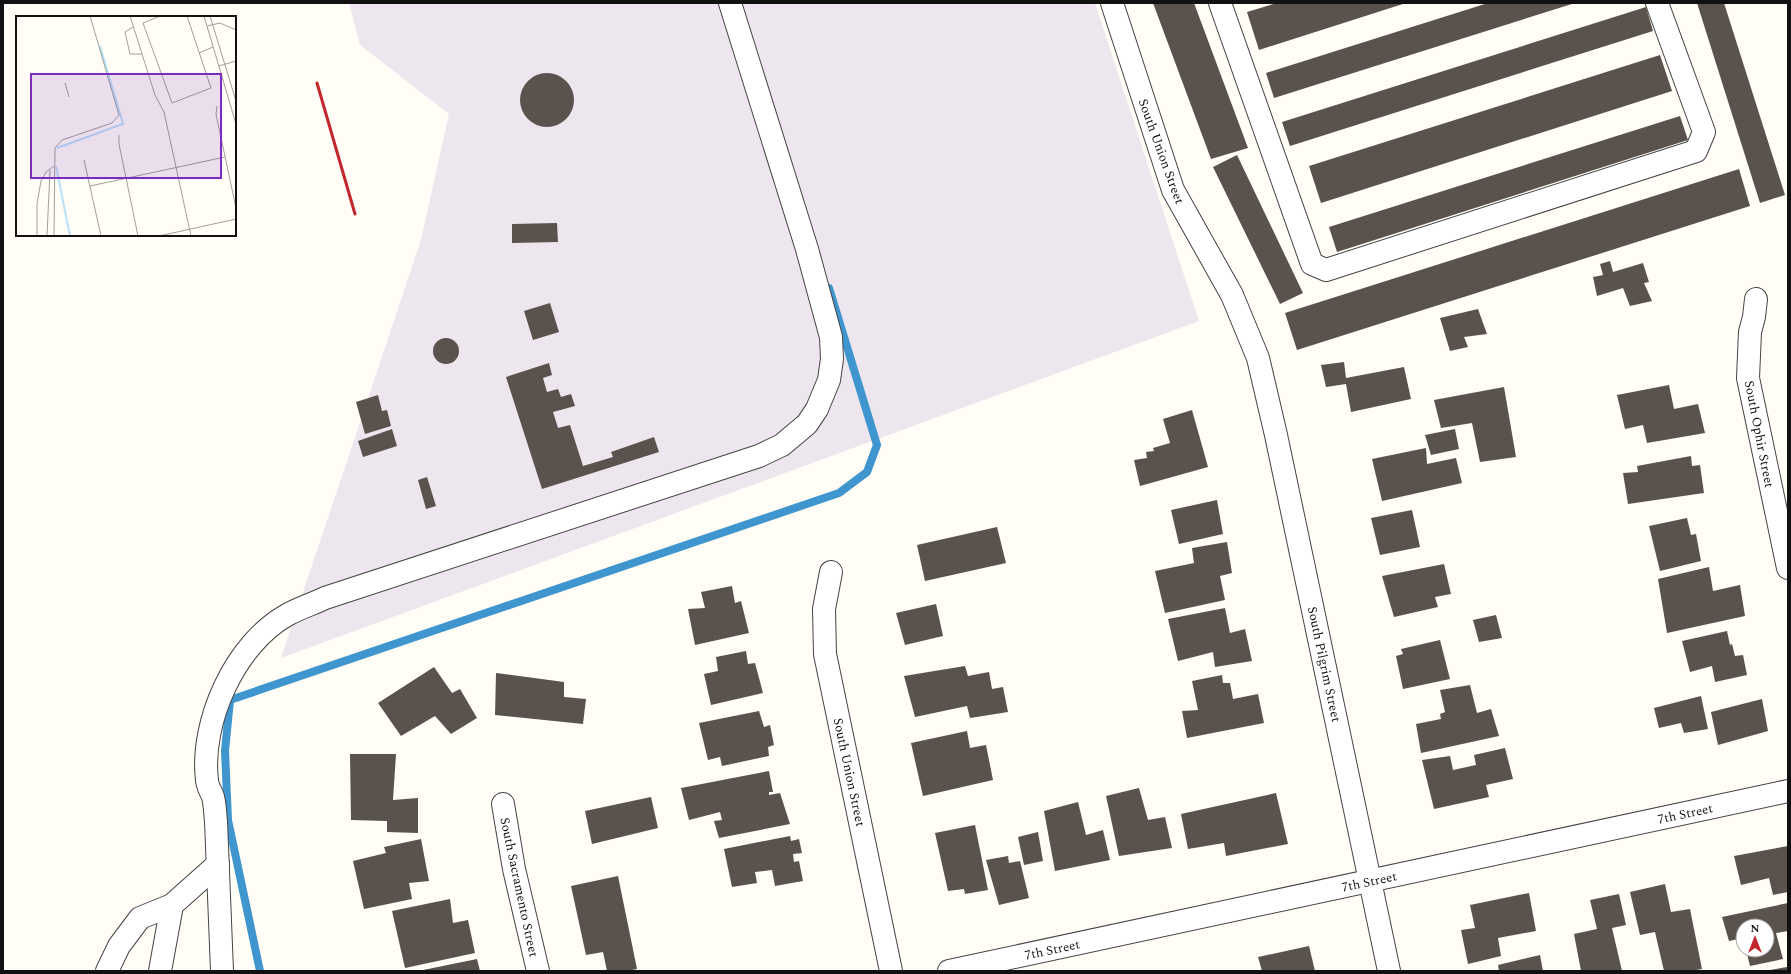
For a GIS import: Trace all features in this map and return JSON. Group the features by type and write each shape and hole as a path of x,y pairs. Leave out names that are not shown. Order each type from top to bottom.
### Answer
{"street":[{"path":"222,971 216,821 213,798 206,781 207,751 215,711 222,692 235,667 252,645 272,626 286,615 325,598 759,456 791,439 807,424 817,410 829,380 832,359 830,337 807,249 730,3"},
{"name":"South Union Street","path":"1112,3 1172,190 1232,295 1258,358"},
{"path":"1220,3 1312,264 1326,270 1696,151 1704,132 1657,3"},
{"name":"South Ophir Street","path":"1756,299 1754,317 1750,332 1748,378 1788,568"},
{"name":"South Pilgrim Street","path":"1258,358 1278,443 1389,971"},
{"name":"South Union Street","path":"831,572 824,609 825,654 891,971"},
{"name":"7th Street","path":"949,971 1788,791"},
{"name":"South Sacramento Street","path":"503,804 514,869 538,971"},
{"path":"107,971 119,946 140,918 172,906 218,864"},
{"path":"160,971 172,906"}],"shaded area":[{"path":"349,3 1095,3 1199,321 281,658 421,240 449,114 360,45"}],"building":[{"path":"1153,3 1194,3 1248,148 1211,159"},
{"path":"1277,3 1406,3 1259,50 1247,12"},
{"path":"1488,3 1575,3 1274,98 1266,73"},
{"path":"1697,3 1724,3 1785,195 1760,203"},
{"path":"1646,7 1653,31 1290,146 1282,122"},
{"path":"1660,55 1672,91 1321,203 1309,166"},
{"path":"547,73 557,75 566,81 572,90 574,100 572,110 566,119 557,125 547,127 537,125 528,119 522,110 520,100 522,90 528,81 537,75"},
{"path":"1680,116 1688,140 1337,252 1329,227"},
{"path":"1237,155 1303,293 1280,304 1213,167"},
{"path":"1739,169 1750,206 1297,350 1285,313"},
{"path":"557,223 558,242 512,243 512,224"},
{"path":"1610,261 1613,272 1643,263 1649,282 1644,283 1652,301 1630,306 1623,288 1597,296 1593,277 1603,275 1600,264"},
{"path":"550,303 559,332 533,340 524,311"},
{"path":"1478,309 1487,334 1464,337 1468,347 1450,351 1440,318"},
{"path":"446,338 455,342 459,351 455,360 446,364 437,360 433,351 437,342"},
{"path":"1344,362 1346,378 1404,367 1411,399 1351,412 1346,384 1326,387 1321,365"},
{"path":"549,363 552,375 543,378 547,392 558,389 561,397 571,394 575,406 553,412 558,428 570,425 583,466 613,457 611,452 654,437 659,452 542,489 506,377"},
{"path":"1669,385 1674,409 1698,404 1705,433 1647,443 1643,425 1625,429 1617,395"},
{"path":"1504,387 1516,457 1480,462 1472,423 1441,428 1434,400"},
{"path":"378,395 382,411 387,410 391,426 365,434 356,402"},
{"path":"1192,410 1208,467 1140,486 1134,460 1147,458 1146,452 1154,451 1153,448 1170,443 1163,419"},
{"path":"392,429 397,446 363,457 358,441"},
{"path":"1455,429 1459,449 1431,455 1425,435"},
{"path":"1426,448 1427,464 1456,458 1462,483 1382,501 1372,459"},
{"path":"1691,456 1692,466 1700,465 1704,493 1628,504 1623,473 1638,472 1637,466"},
{"path":"427,477 436,506 426,509 418,480"},
{"path":"1217,500 1223,534 1179,544 1171,510"},
{"path":"1412,510 1420,547 1380,555 1371,518"},
{"path":"1687,518 1691,535 1696,534 1701,561 1660,571 1649,526"},
{"path":"997,527 1006,563 925,581 917,545"},
{"path":"1227,542 1232,573 1220,576 1225,600 1165,613 1155,571 1194,563 1192,548"},
{"path":"1444,564 1451,594 1435,597 1438,607 1394,617 1382,576"},
{"path":"1709,567 1713,591 1740,585 1745,616 1667,633 1658,579"},
{"path":"732,586 735,603 741,601 749,633 695,645 688,609 705,608 701,592"},
{"path":"936,604 943,636 905,645 896,613"},
{"path":"1225,608 1230,633 1245,629 1252,661 1215,667 1213,652 1178,661 1168,619"},
{"path":"1496,615 1502,638 1479,642 1473,620"},
{"path":"1727,631 1730,645 1732,644 1735,656 1743,655 1747,675 1715,682 1712,666 1690,672 1682,641"},
{"path":"1440,640 1450,679 1403,689 1396,656 1403,654 1401,649"},
{"path":"746,651 748,664 755,663 763,693 711,705 704,674 718,671 716,657"},
{"path":"965,666 968,676 989,672 992,689 1003,687 1008,712 970,718 967,706 915,717 904,676"},
{"path":"434,667 452,693 460,689 477,718 451,734 435,716 401,736 378,703"},
{"path":"496,673 564,682 564,697 586,699 583,724 495,715"},
{"path":"1222,675 1223,683 1230,683 1233,699 1258,694 1264,723 1187,738 1182,711 1198,710 1192,681"},
{"path":"1470,685 1477,713 1491,709 1499,736 1421,753 1416,724 1441,719 1440,714 1445,712 1440,690"},
{"path":"1701,696 1708,729 1684,733 1681,723 1659,728 1654,708"},
{"path":"1762,699 1768,731 1718,745 1711,712"},
{"path":"759,711 764,727 770,725 774,745 768,747 769,756 722,766 720,757 708,760 699,723"},
{"path":"967,731 970,748 986,745 993,780 923,796 911,743"},
{"path":"1505,748 1513,779 1486,785 1489,797 1434,809 1422,760 1450,756 1453,770 1476,765 1474,755"},
{"path":"350,754 396,754 393,800 418,798 418,833 387,832 387,821 351,820"},
{"path":"769,771 773,792 769,792 769,795 780,793 790,824 719,838 714,821 722,820 720,812 689,820 681,788"},
{"path":"1139,788 1148,820 1165,817 1172,848 1119,856 1106,796"},
{"path":"1276,793 1288,844 1226,856 1224,843 1188,849 1181,814"},
{"path":"651,797 658,828 592,844 585,811"},
{"path":"1078,802 1086,835 1103,830 1110,860 1055,871 1044,811"},
{"path":"975,825 988,890 965,894 964,889 948,891 935,833"},
{"path":"1038,832 1043,861 1024,865 1018,837"},
{"path":"790,836 791,841 799,839 802,853 793,854 794,862 799,861 803,881 775,886 772,870 755,872 757,883 732,887 724,849"},
{"path":"421,839 429,881 409,883 412,899 364,909 353,861 386,853 384,847"},
{"path":"1788,846 1788,892 1773,895 1769,878 1741,885 1734,856"},
{"path":"1008,856 1009,863 1020,861 1029,898 999,905 986,860"},
{"path":"618,876 637,969 627,971 607,971 603,952 586,955 571,886"},
{"path":"1665,884 1671,912 1690,909 1702,969 1690,971 1664,971 1655,932 1640,935 1630,892"},
{"path":"1529,893 1536,931 1498,938 1501,956 1468,964 1461,930 1475,928 1470,905"},
{"path":"1619,894 1626,925 1612,928 1622,971 1581,971 1574,934 1597,929 1590,900"},
{"path":"450,899 453,923 468,920 475,953 405,968 392,911"},
{"path":"1788,903 1788,931 1776,933 1783,959 1750,966 1748,958 1775,958 1775,918 1735,918 1735,940 1729,941 1722,917"},
{"path":"1309,946 1315,971 1262,971 1258,957"},
{"path":"1540,955 1543,971 1499,971 1498,965"},
{"path":"477,959 480,971 423,971 423,970"},
{"path":"1787,967 1787,971 1770,971 1770,970"}],"waterway":[{"path":"260,971 228,820 225,751 230,700 839,493 867,472 877,445 829,288"}],"railway":[{"path":"317,83 355,214"}]}
